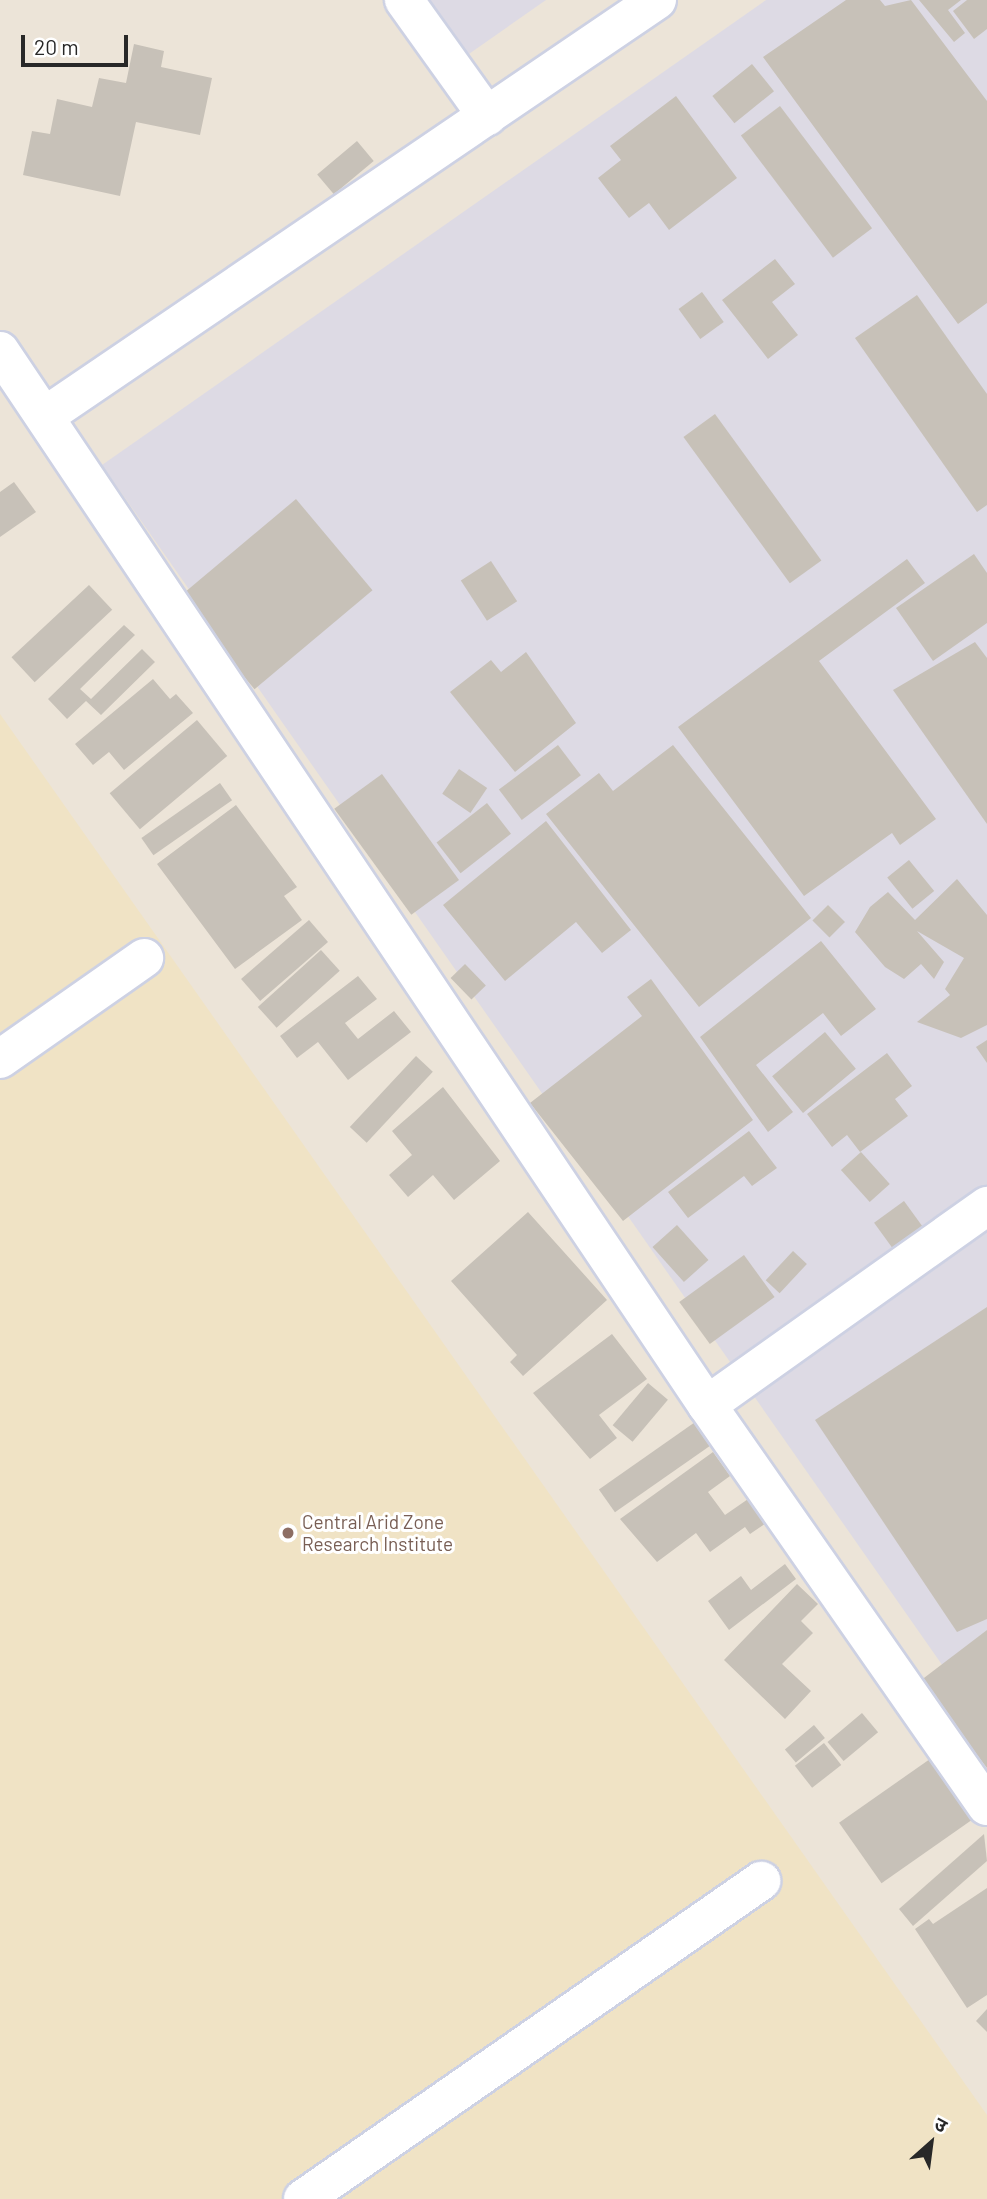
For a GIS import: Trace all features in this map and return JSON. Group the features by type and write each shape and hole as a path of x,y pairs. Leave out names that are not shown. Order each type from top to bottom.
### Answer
{"street":[{"path":"404,0 487,116"},
{"path":"45,416 657,0"},
{"path":"0,351 707,1405 987,1806"},
{"path":"0,1059 144,958"},
{"path":"707,1405 987,1206"},
{"path":"303,2199 761,1881"}],"shaded area":[{"path":"427,0 546,0 466,56"},
{"path":"766,0 987,0 987,1729 102,465"},
{"name":"Central Arid Zone Research Institute","path":"0,714 987,2115 987,2199 0,2199"}],"building":[{"path":"846,0 880,0 885,6 911,0 987,101 987,303 958,324 763,57"},
{"path":"919,0 961,0 948,10 965,33 954,42"},
{"path":"967,0 987,0 987,29 974,39 953,11"},
{"path":"134,44 164,51 161,67 212,78 200,135 136,122 120,196 23,175 32,131 50,134 57,99 92,107 99,78 126,83"},
{"path":"752,64 774,91 734,123 712,96"},
{"path":"676,96 737,178 669,230 649,203 629,218 598,178 621,160 610,146"},
{"path":"780,106 872,228 833,258 741,135"},
{"path":"357,141 374,161 334,194 317,174"},
{"path":"775,259 795,284 772,302 798,335 768,359 722,300"},
{"path":"702,292 724,322 700,339 679,309"},
{"path":"917,295 987,394 987,505 977,512 855,338"},
{"path":"715,414 821,560 790,583 683,437"},
{"path":"14,482 36,512 0,537 0,492"},
{"path":"296,499 372,590 255,689 178,598"},
{"path":"974,554 987,573 987,623 933,661 896,608"},
{"path":"907,559 925,583 819,661 936,819 900,845 892,833 804,896 678,727"},
{"path":"491,561 517,601 487,621 461,581"},
{"path":"89,585 112,610 35,682 11,657"},
{"path":"124,625 135,635 80,689 91,699 142,649 155,662 101,715 86,701 67,719 48,699"},
{"path":"975,642 987,658 987,824 893,690"},
{"path":"526,652 576,723 515,772 450,692 491,660 501,672"},
{"path":"153,679 170,699 176,694 193,713 124,770 109,752 93,765 75,744"},
{"path":"197,720 227,756 140,829 110,793"},
{"path":"558,745 581,775 522,820 499,790"},
{"path":"673,745 811,918 699,1007 546,814 599,773 613,791"},
{"path":"459,769 487,788 470,813 442,794"},
{"path":"382,774 459,880 411,915 334,809"},
{"path":"220,783 232,800 153,855 141,838"},
{"path":"487,803 511,834 461,873 437,842"},
{"path":"236,805 297,887 284,896 302,920 235,969 157,864"},
{"path":"546,821 631,930 602,953 576,922 505,981 443,905"},
{"path":"909,860 934,891 912,909 887,878"},
{"path":"957,879 987,915 987,1025 961,1038 917,1022 950,995 945,989 964,958 917,931 944,962 934,979 921,964 904,979 885,967 855,932 870,907 888,892 915,920"},
{"path":"828,905 845,922 829,938 812,921"},
{"path":"309,920 328,942 260,1001 241,979"},
{"path":"821,941 876,1009 841,1036 823,1013 756,1065 793,1112 768,1132 700,1037"},
{"path":"321,950 340,971 277,1028 258,1007"},
{"path":"465,964 486,986 471,999 451,978"},
{"path":"358,976 377,999 345,1023 358,1039 394,1011 411,1032 348,1080 318,1042 297,1058 280,1036"},
{"path":"651,979 753,1120 623,1221 530,1103 642,1016 627,997"},
{"path":"825,1032 856,1069 803,1113 772,1076"},
{"path":"987,1040 987,1063 976,1047"},
{"path":"887,1053 912,1086 895,1099 908,1116 860,1152 847,1135 832,1147 807,1114"},
{"path":"416,1056 433,1072 367,1143 350,1127"},
{"path":"443,1087 500,1161 454,1200 433,1175 408,1197 389,1175 412,1155 392,1131"},
{"path":"749,1131 777,1168 752,1186 744,1176 688,1218 668,1192"},
{"path":"861,1152 890,1184 870,1202 841,1170"},
{"path":"904,1201 924,1229 894,1250 874,1223"},
{"path":"528,1212 607,1300 523,1376 510,1362 517,1355 451,1281"},
{"path":"677,1225 708,1260 684,1282 652,1247"},
{"path":"793,1251 807,1264 780,1293 766,1280"},
{"path":"744,1255 775,1297 710,1344 679,1302"},
{"path":"987,1307 987,1619 957,1632 815,1420"},
{"path":"612,1334 647,1379 599,1415 617,1438 590,1459 533,1393"},
{"path":"648,1383 668,1400 633,1442 613,1425"},
{"path":"698,1420 714,1443 615,1512 599,1489"},
{"path":"713,1452 730,1476 708,1492 725,1515 751,1497 769,1521 750,1534 745,1527 710,1552 696,1533 657,1562 620,1519"},
{"path":"785,1564 796,1579 729,1630 708,1601 741,1576 751,1590"},
{"path":"797,1584 818,1604 801,1621 813,1633 782,1664 811,1691 785,1719 724,1660"},
{"path":"987,1630 987,1768 920,1681"},
{"path":"862,1713 878,1732 844,1761 828,1742"},
{"path":"814,1725 825,1738 796,1762 785,1749"},
{"path":"824,1743 841,1765 812,1788 795,1766"},
{"path":"930,1759 972,1820 882,1883 839,1823"},
{"path":"984,1834 987,1861 913,1926 899,1909"},
{"path":"987,1888 987,1995 967,2008 915,1929 929,1919 933,1924"},
{"path":"987,2009 987,2032 976,2021"}],"place":[{"name":"Central Arid Zone Research Institute","path":"288,1533"}]}
